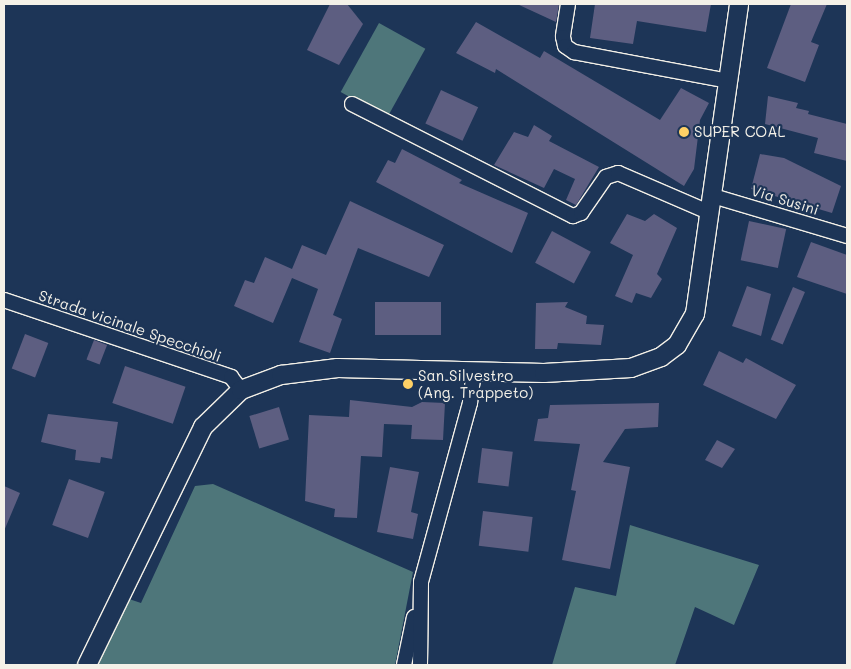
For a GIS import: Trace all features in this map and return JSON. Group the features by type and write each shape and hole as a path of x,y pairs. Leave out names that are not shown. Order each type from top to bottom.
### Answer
{"street":[{"path":"568,4 563,37 565,46 574,52 729,81"},
{"path":"87,665 203,428 241,390 281,375 338,368 474,371 616,369 661,357 677,345 694,318 712,204 739,4"},
{"name":"Via Susini","path":"352,104 573,216 581,213 606,177 618,173 712,204 847,236"},
{"name":"Strada vicinale Specchioli","path":"4,300 231,378 241,390"},
{"path":"404,665 421,582 470,403 474,371"},
{"path":"420,665 421,582"}],"green space":[{"path":"379,23 425,49 387,118 341,92"},
{"path":"213,484 413,572 395,665 91,665 126,598 141,603 195,486"},
{"path":"630,525 759,565 734,625 695,607 675,665 552,665 575,587 616,596"}],"building":[{"path":"330,4 347,4 363,24 339,65 307,50"},
{"path":"517,4 559,4 556,22"},
{"path":"595,4 711,4 706,32 637,21 633,44 590,38"},
{"path":"791,4 827,4 811,42 819,45 805,82 767,68"},
{"path":"476,22 540,58 544,51 660,120 681,88 709,103 700,120 694,169 684,186 496,69 495,73 456,53"},
{"path":"441,90 478,107 463,141 425,124"},
{"path":"768,96 798,103 796,108 809,111 808,114 847,124 847,161 814,153 818,138 765,124"},
{"path":"534,125 552,136 549,141 599,167 576,205 566,200 575,179 554,169 544,188 494,165 514,132 528,137"},
{"path":"402,149 462,180 459,183 528,213 512,253 376,182 388,160 395,163"},
{"path":"760,154 784,158 841,186 832,213 751,189"},
{"path":"350,201 444,245 429,277 358,248 333,315 342,319 330,353 299,342 318,289 292,278 273,323 234,306 245,280 254,283 265,257 292,269 302,245 326,255"},
{"path":"627,214 645,221 654,214 677,228 657,274 662,279 651,298 636,293 632,303 615,296 633,255 610,243"},
{"path":"749,221 786,229 778,268 741,260"},
{"path":"552,231 591,252 574,283 535,263"},
{"path":"811,242 847,255 847,294 797,277"},
{"path":"747,286 771,294 761,336 732,326"},
{"path":"793,287 805,292 783,345 771,339"},
{"path":"375,302 441,302 441,335 375,335"},
{"path":"568,302 565,307 587,316 586,324 604,325 601,345 558,343 557,349 535,349 536,303"},
{"path":"25,334 48,343 35,378 12,369"},
{"path":"94,340 107,345 100,365 86,360"},
{"path":"719,351 743,363 746,358 796,385 776,419 703,385"},
{"path":"125,366 186,387 173,424 112,403"},
{"path":"350,400 412,407 422,402 445,403 443,440 411,439 412,425 384,424 382,457 361,456 357,518 334,517 335,509 305,501 309,415 349,417"},
{"path":"659,403 658,427 625,429 603,462 630,467 610,569 562,560 576,491 571,490 580,444 534,441 538,419 548,418 550,405"},
{"path":"279,407 289,440 259,449 249,416"},
{"path":"48,414 118,422 112,459 101,457 100,463 75,460 76,450 41,442"},
{"path":"717,440 735,449 722,468 705,460"},
{"path":"482,448 513,452 509,487 478,483"},
{"path":"390,467 419,472 411,512 418,514 413,539 377,532"},
{"path":"69,479 105,492 88,538 52,525"},
{"path":"4,486 20,493 4,531"},
{"path":"483,511 533,517 528,552 479,546"}],"place":[{"name":"SUPER COAL","path":"684,132"},
{"name":"San Silvestro (Ang. Trappeto)","path":"408,384"}]}
